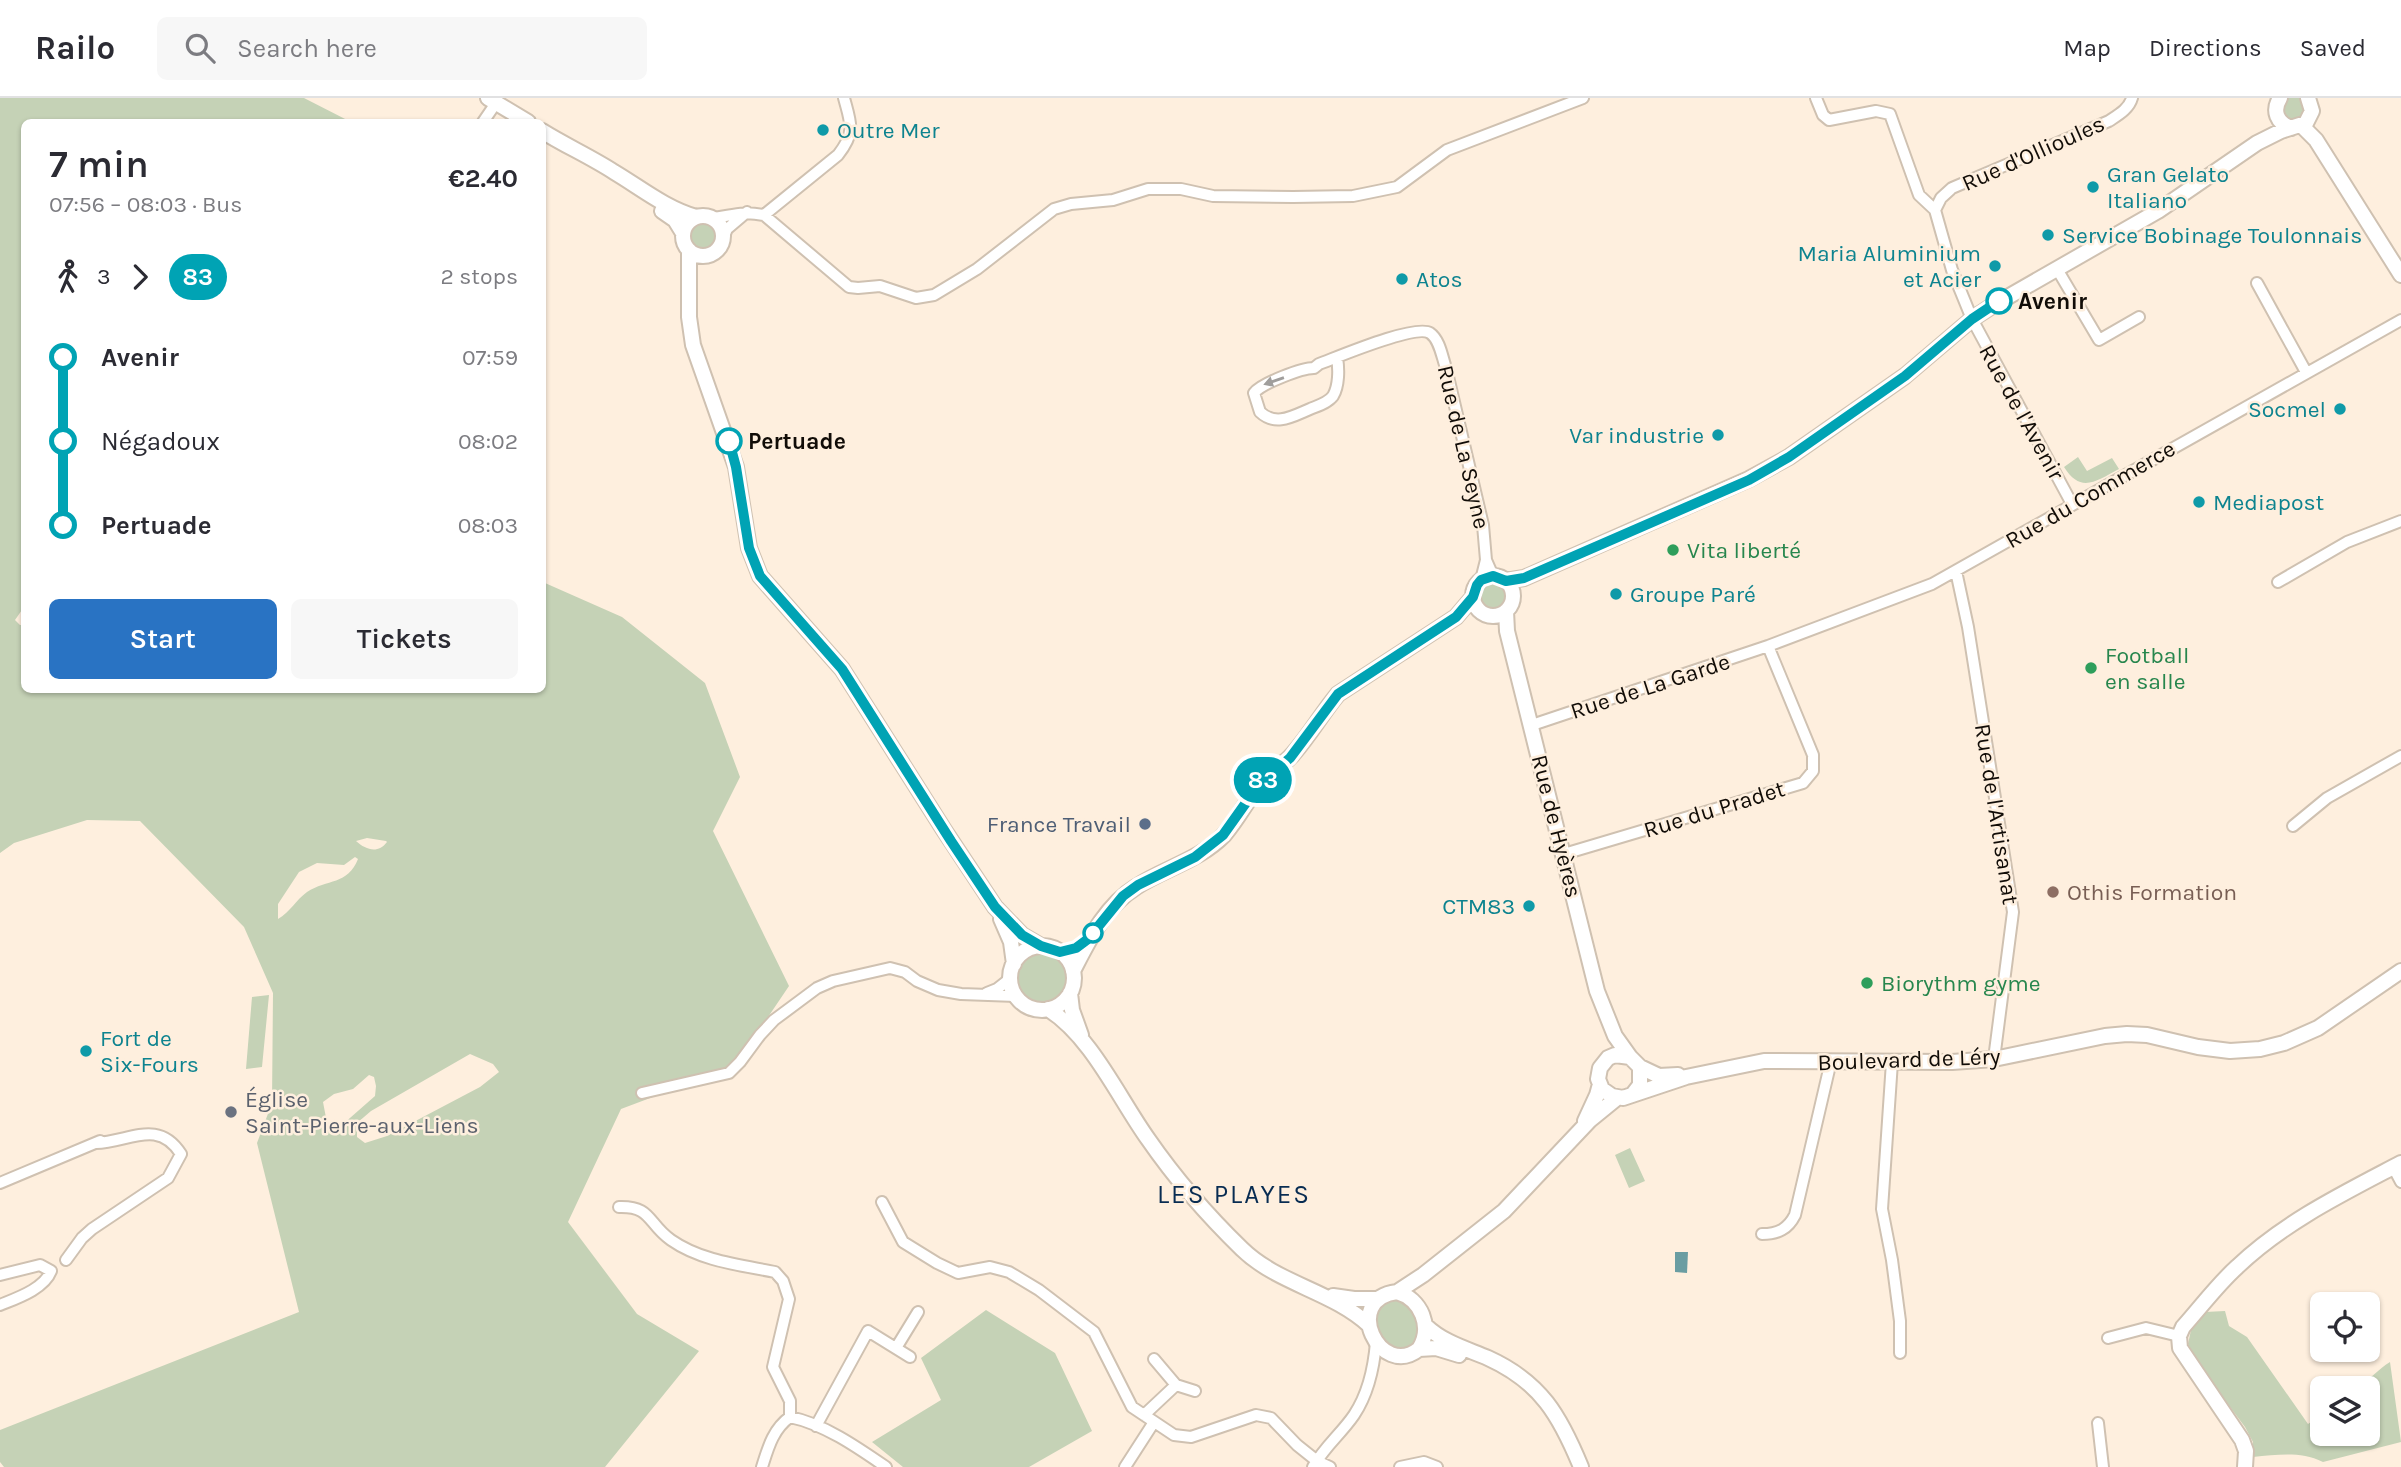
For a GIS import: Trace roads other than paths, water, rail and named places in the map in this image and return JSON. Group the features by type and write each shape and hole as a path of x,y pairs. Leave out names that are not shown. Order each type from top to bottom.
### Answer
{"street":[{"path":"764,215 838,155 846,145 852,130 844,98"},
{"path":"714,218 729,213 764,215 849,287 880,286 916,298 934,295 976,269 1054,209 1071,204 1113,200 1148,189 1181,189 1213,196 1305,197 1364,194 1397,187 1447,150 1583,98"},
{"path":"1816,98 1823,115 1829,120 1876,111 1890,114 1919,195 1935,210"},
{"name":"Rue d'Ollioules","path":"1935,210 1941,198 1952,188 2109,121 2123,111 2132,98"},
{"path":"2280,98 2276,106 2280,121 2307,113"},
{"path":"485,119 495,101 523,119"},
{"path":"2307,113 2316,140 2401,275"},
{"path":"1060,952 1076,948 1088,939 1123,896 1138,885 1195,857 1223,835 1260,783 1295,751 1338,694 1456,617 1473,597 1477,585 1524,578 1749,480 1789,457 1905,376 1972,319 2158,211 2257,143 2307,113"},
{"path":"2257,143 2277,116"},
{"path":"548,135 587,155 659,201 695,217"},
{"path":"548,135 573,157 676,220 689,250 697,256 707,256"},
{"name":"Rue de l'Avenir","path":"1935,210 1952,270 1972,319 2072,505"},
{"path":"689,317 696,274 707,256 720,248 727,229 747,212"},
{"path":"683,233 687,223 695,217 705,215 714,218 721,226 724,236"},
{"path":"689,250 689,317 698,361 726,432 736,467 749,548 760,576 842,669 995,907 1009,938 1016,996"},
{"path":"2057,269 2099,341 2140,317"},
{"path":"2257,283 2306,372"},
{"name":"Rue du Commerce","path":"1769,646 1908,594 1956,571 2401,320"},
{"name":"Rue de La Seyne","path":"1337,358 1416,330 1427,331 1434,337 1446,368 1483,525 1486,560 1498,582"},
{"path":"1337,358 1338,374 1333,396 1314,409 1281,420 1266,417 1259,412 1254,393 1260,386 1306,368 1314,369 1319,364 1337,358"},
{"path":"2278,582 2347,542 2401,521"},
{"name":"Rue de l'Artisanat","path":"1956,571 1968,627 2013,912 1994,1059"},
{"path":"1456,617 1494,613 1512,602 1498,582"},
{"path":"1473,597 1476,608 1494,613"},
{"name":"Rue de Hyères","path":"1494,613 1507,631 1597,990 1607,1021 1635,1062"},
{"name":"Rue de La Garde","path":"1532,725 1769,646"},
{"name":"Rue du Pradet","path":"1564,854 1803,783 1812,771 1813,755 1769,646"},
{"path":"2293,826 2326,798 2401,756"},
{"path":"642,1093 729,1073 774,1020 817,988 833,981 890,968 905,972 917,981 938,990 961,994 1016,996 1031,1008 1048,1009 1061,1004 1073,985 1073,971 1069,961 1060,952 1041,946 1022,935 995,907"},
{"path":"1073,971 1088,939"},
{"path":"986,994 997,989 1022,953 1041,946"},
{"name":"Boulevard de Léry","path":"1633,1094 1686,1077 1764,1061 1952,1062 1994,1059 2127,1034 2147,1035 2197,1047 2230,1051 2260,1049 2284,1043 2318,1028 2401,971"},
{"path":"1070,993 1072,1010 1086,1046"},
{"path":"1048,1009 1086,1046 1149,1141 1244,1251 1286,1279 1321,1293 1346,1307 1369,1325 1382,1349 1396,1356"},
{"name":"Rue de Hyères","path":"1603,1063 1607,1049 1607,1021"},
{"path":"1321,1293 1354,1299 1377,1299 1397,1292 1423,1275 1504,1211 1580,1130 1617,1098 1633,1094 1640,1085 1642,1073 1635,1062 1615,1055 1603,1063 1597,1095 1580,1130"},
{"path":"1762,1234 1783,1230 1795,1215 1830,1061"},
{"name":"Boulevard de Léry","path":"1635,1062 1659,1076 1686,1077"},
{"path":"1892,1062 1882,1209 1900,1321 1900,1353"},
{"path":"1600,1084 1606,1093 1617,1098"},
{"path":"0,1183 100,1141 146,1133 173,1141 181,1154 168,1178"},
{"path":"66,1260 92,1229 168,1178 187,1160"},
{"path":"2245,1467 2246,1451 2242,1440 2180,1349 2179,1336 2183,1327 2219,1286 2263,1244 2312,1210 2397,1165 2401,1182"},
{"path":"882,1202 903,1241 937,1263 958,1273 990,1267 1009,1272 1039,1290 1094,1332 1127,1400 1174,1435 1191,1437 1256,1415 1271,1418 1315,1464 1330,1467"},
{"path":"619,1207 634,1206 643,1209 668,1238 691,1253 775,1272 783,1281 789,1300 773,1367 790,1401 790,1417"},
{"path":"0,1275 40,1265 51,1271 38,1286 0,1305"},
{"path":"1415,1304 1423,1275"},
{"path":"1397,1292 1410,1298 1426,1326 1426,1335 1419,1349"},
{"path":"1369,1325 1370,1311 1377,1299"},
{"path":"896,1348 918,1312"},
{"path":"1426,1326 1447,1341 1512,1370 1540,1393 1560,1419 1581,1467"},
{"path":"2108,1338 2146,1328 2179,1336"},
{"path":"816,1426 867,1331 910,1357"},
{"path":"1315,1464 1353,1416 1363,1398 1370,1379 1377,1342"},
{"path":"1370,1379 1383,1363 1419,1349 1436,1348 1469,1359 1509,1377 1524,1387 1553,1422 1574,1467"},
{"path":"1154,1359 1176,1385 1195,1391"},
{"path":"1144,1415 1176,1385"},
{"path":"761,1467 780,1423 790,1417 816,1426 886,1467"},
{"path":"1125,1467 1154,1422"},
{"path":"2098,1423 2103,1467"},
{"path":"1400,1467 1424,1462 1437,1467"}],"water":[{"path":"1675,1252 1688,1252 1687,1273 1675,1272"}],"place":[{"name":"Outre Mer","path":"823,130"},
{"name":"Gran Gelato Italiano","path":"2093,187"},
{"name":"Service Bobinage Toulonnais","path":"2048,235"},
{"name":"Maria Aluminium et Acier","path":"1995,266"},
{"name":"Atos","path":"1402,279"},
{"name":"Avenir","path":"1999,301"},
{"name":"Socmel","path":"2340,409"},
{"name":"Var industrie","path":"1718,435"},
{"name":"Pertuade","path":"729,441"},
{"name":"Mediapost","path":"2199,502"},
{"name":"Vita liberté","path":"1673,550"},
{"name":"Groupe Paré","path":"1616,594"},
{"name":"Football en salle","path":"2091,668"},
{"name":"France Travail","path":"1145,824"},
{"name":"Othis Formation","path":"2053,892"},
{"name":"CTM83","path":"1529,906"},
{"name":"Biorythm gyme","path":"1867,983"},
{"name":"Fort de Six-Fours","path":"86,1051"},
{"name":"Église Saint-Pierre-aux-Liens","path":"231,1112"}],"district":[{"name":"LES PLAYES","path":"1234,1194"}]}
